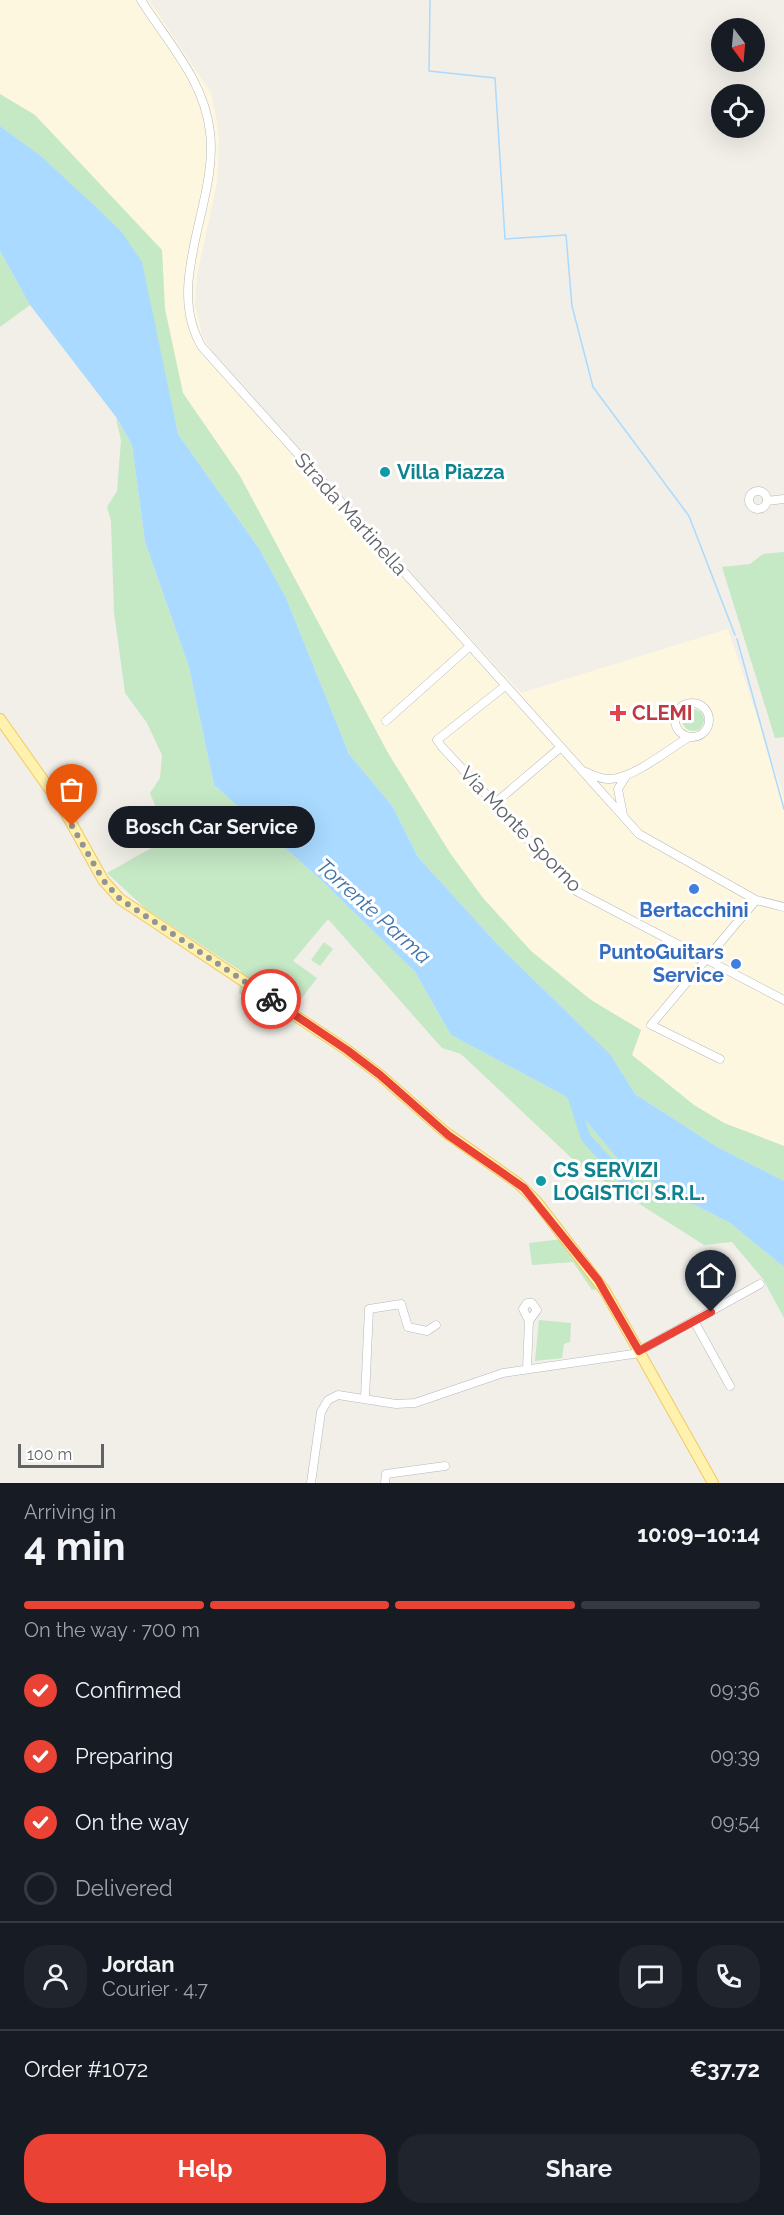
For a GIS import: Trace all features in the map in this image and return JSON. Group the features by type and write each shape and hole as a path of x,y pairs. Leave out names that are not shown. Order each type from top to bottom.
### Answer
{"main road":[{"path":"0,719 63,808 103,880 120,899 347,1050 380,1075 448,1135 519,1184 598,1280 712,1483"}],"street":[{"name":"Strada Martinella","path":"141,0 200,89 211,132 206,185 187,296 189,320 195,337 639,834 756,900 784,907"},
{"path":"767,501 784,499"},
{"path":"386,721 470,647"},
{"name":"Via Monte Sporno","path":"505,686 437,740 576,891 784,1000"},
{"path":"581,770 610,779 629,773 689,737 700,735 708,727 709,717 702,705 691,702 679,708 675,718 678,729 677,744"},
{"path":"678,729 689,737"},
{"path":"494,804 561,747"},
{"path":"624,818 618,789 621,781 629,773"},
{"path":"601,794 610,779"},
{"path":"601,794 618,789"},
{"path":"720,1059 651,1025 756,900"},
{"path":"311,1483 317,1434 325,1404 330,1398 338,1395 400,1404 419,1403 487,1378 526,1369 639,1352 760,1284"},
{"path":"365,1398 369,1309 401,1304 408,1327 428,1331 436,1325"},
{"path":"526,1369 529,1321"},
{"path":"694,1321 730,1386"},
{"path":"384,1479 444,1466"}],"shaded area":[{"path":"0,0 149,0 211,93 217,121 219,141 217,183 197,275 195,304 202,335 217,361 254,403 521,693 728,629 784,798 784,1146 724,1123 694,1105 632,1055 641,1030 591,1000 531,951 483,898 450,853 388,753 240,476 183,393 165,309 162,250 35,115 0,94"}],"green space":[{"path":"0,94 35,115 162,250 165,309 183,393 240,476 388,753 450,853 483,898 531,951 591,1000 641,1030 632,1055 694,1105 724,1123 784,1146 784,1181 719,1148 635,1094 611,1055 499,946 418,857 393,807 349,754 286,598 260,550 178,434 152,317 121,231 41,156 0,126"},
{"path":"0,251 30,305 0,327"},
{"path":"116,418 132,445 145,542 189,667 214,785 320,879 415,972 451,1035 565,1096 617,1158 663,1189 730,1223 784,1267 784,1318 763,1279 732,1242 704,1245 580,1166 461,1054 442,1048 328,919 293,961 317,978 282,1025 239,993 241,971 146,909 107,873 169,838 150,793 160,778 162,755 147,723 125,693 114,612 111,521 107,507 117,491 121,440"},
{"path":"784,552 784,737 775,738 722,567 750,564 763,554"},
{"path":"693,709 701,712 704,720 701,728 693,731 685,728 682,720 685,712"},
{"path":"324,942 333,949 320,966 311,960"},
{"path":"562,1239 598,1289 592,1290 573,1262 532,1265 529,1243"},
{"path":"539,1320 571,1323 570,1342 564,1344 562,1358 535,1361"}],"water":[{"path":"0,126 41,156 121,231 142,262 178,434 260,550 286,598 349,754 393,807 418,857 499,946 611,1055 635,1094 719,1148 784,1181 784,1267 730,1223 663,1189 617,1158 565,1096 451,1035 415,972 320,879 214,785 189,667 145,542 132,445 116,417 30,305 0,251"}],"waterway":[{"path":"430,0 429,71 495,78 505,239 566,235 572,306 593,387 689,516 735,635"},
{"path":"737,639 784,809"},
{"name":"Torrente Parma","path":"573,1098 586,1138 630,1186 646,1194 694,1199"}],"way so far":[{"path":"72,826 103,880 120,899 271,999"}],"place":[{"name":"Villa Piazza","path":"385,472"},
{"name":"CLEMI","path":"618,713"},
{"name":"Bosch Car Service","path":"72,826"},
{"name":"Bertacchini","path":"694,889"},
{"name":"PuntoGuitars Service","path":"736,964"},
{"name":"CS SERVIZI LOGISTICI S.R.L.","path":"541,1181"}],"route":[{"path":"271,999 347,1050 380,1075 448,1135 524,1188 598,1280 639,1351 711,1312"}]}
